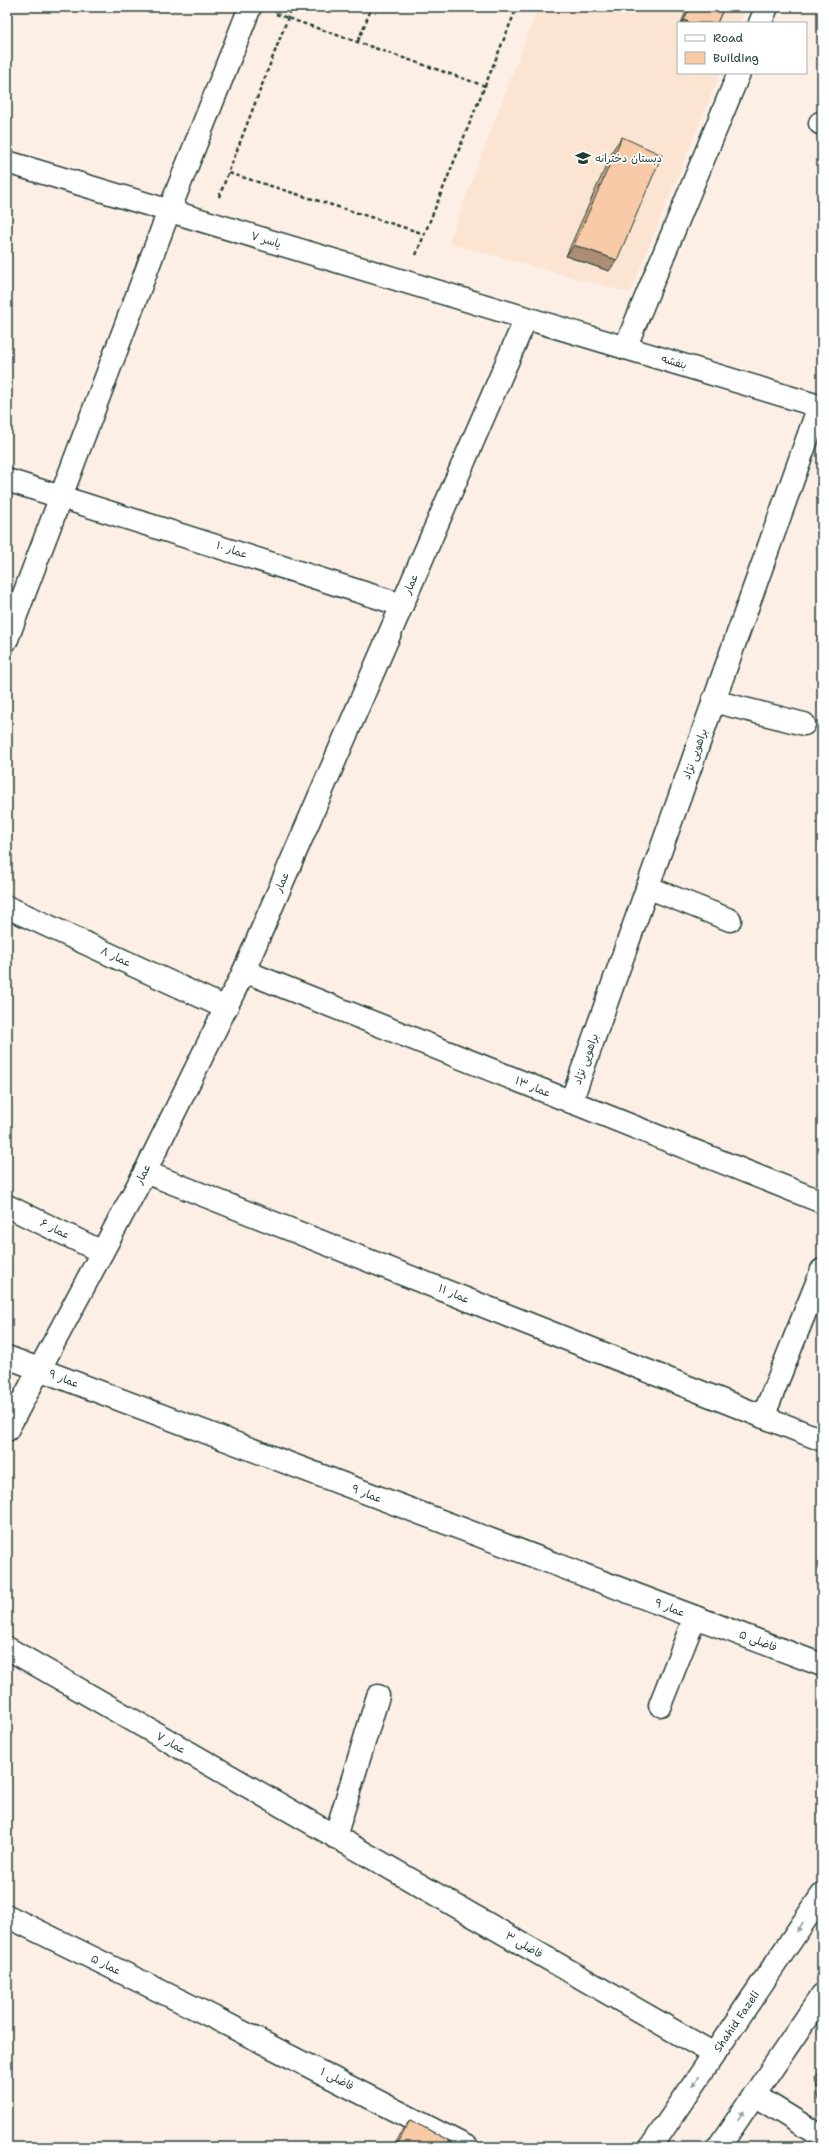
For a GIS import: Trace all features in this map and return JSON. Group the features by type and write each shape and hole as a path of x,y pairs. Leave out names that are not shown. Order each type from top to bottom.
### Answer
{"street":[{"path":"7,639 169,211 250,7"},
{"path":"760,22 767,7"},
{"path":"625,348 740,74"},
{"name":"یاسر ۷","path":"7,162 526,318"},
{"name":"بنفشه","path":"526,318 820,406"},
{"name":"عمار","path":"7,1430 145,1172 244,971 526,318"},
{"name":"براهویی نژاد","path":"571,1102 713,701 820,406"},
{"name":"عمار ۱۰","path":"7,480 402,605"},
{"path":"713,701 804,724"},
{"path":"647,887 730,920"},
{"name":"عمار ۸","path":"7,907 226,1008"},
{"name":"عمار ۱۳","path":"244,971 822,1202"},
{"name":"عمار ۱۱","path":"145,1172 822,1440"},
{"name":"عمار ۶","path":"7,1206 102,1252"},
{"path":"763,1417 822,1270"},
{"name":"عمار ۹","path":"7,1357 695,1617"},
{"path":"660,1705 695,1617"},
{"name":"فاضلی ۵","path":"695,1617 822,1665"},
{"name":"عمار ۷","path":"7,1648 335,1837"},
{"path":"335,1837 378,1696"},
{"name":"فاضلی ۳","path":"335,1837 714,2054"},
{"name":"Shahid Fazeli","path":"650,2147 822,1895"},
{"name":"عمار ۵","path":"7,1916 205,2013"},
{"path":"719,2147 822,1995"},
{"name":"فاضلی ۱","path":"205,2013 467,2147"},
{"path":"754,2095 822,2137"}],"path":[{"path":"250,7 288,18 485,86"},
{"path":"210,223 292,7"},
{"path":"358,42 372,7"},
{"path":"406,282 518,7"},
{"path":"229,173 425,234"}],"shaded area":[{"name":"دبستان دخترانه","path":"538,7 747,7 740,22 677,22 677,74 720,74 630,293 448,243"}],"building":[{"path":"690,7 724,7 717,22 689,22 684,20"},
{"path":"622,137 662,155 617,260 574,245"},
{"path":"410,2120 461,2147 396,2147"}],"place":[{"name":"دبستان دخترانه","path":"583,158"}]}
